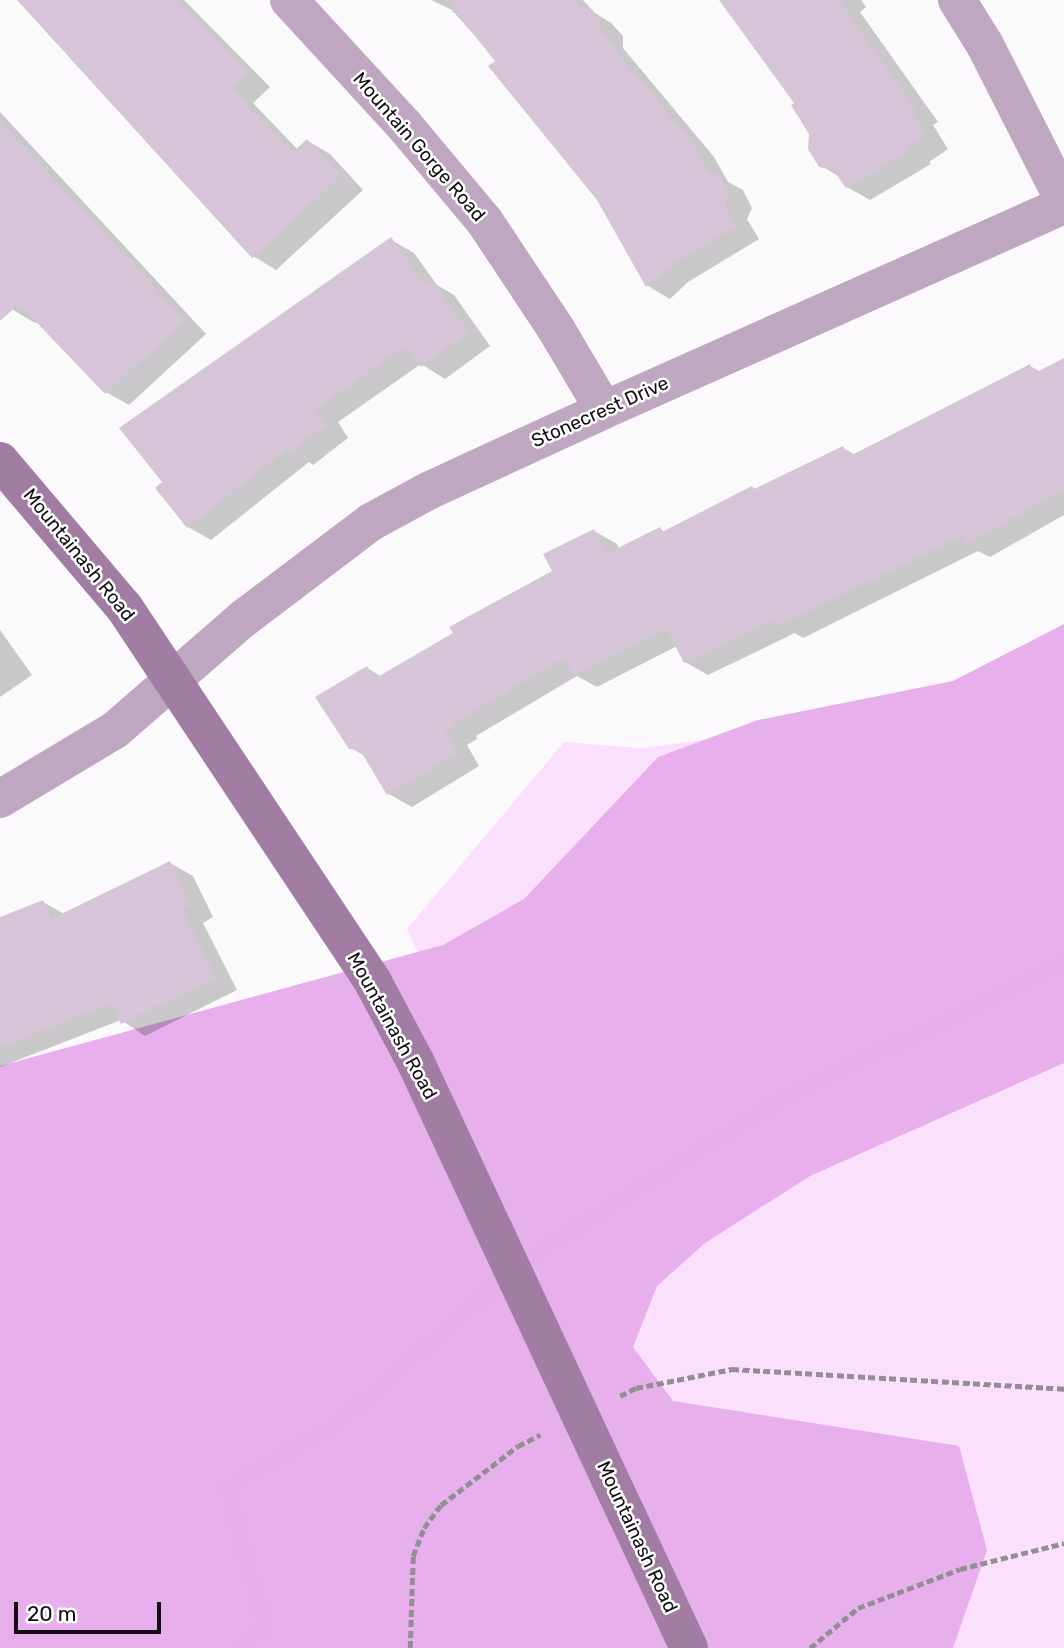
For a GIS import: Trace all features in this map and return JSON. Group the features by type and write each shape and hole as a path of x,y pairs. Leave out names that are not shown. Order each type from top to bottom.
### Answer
{"street":[{"name":"Mountain Gorge Road","path":"289,0 404,125 485,222 556,329 604,410"},
{"path":"957,0 998,68 1064,203"},
{"name":"Stonecrest Drive","path":"0,799 115,730 243,618 371,522 428,491 1064,203"},
{"name":"Mountainash Road","path":"0,461 116,598 173,679 373,982 416,1063 689,1648"}],"path":[{"path":"613,1399 636,1388 732,1369 1064,1389"},
{"path":"410,1648 413,1556 424,1528 441,1505 518,1446 542,1434"},
{"path":"810,1648 858,1608 960,1569 1064,1543"}],"shaded area":[{"path":"1064,624 1064,1063 810,1176 705,1243 657,1286 633,1347 673,1401 959,1446 987,1550 953,1648 0,1648 0,1066 443,945 524,899 658,757 758,720 953,681"},
{"path":"1064,666 1064,1648 748,1648 407,929 564,742 641,748 1008,700"}],"building":[{"path":"17,0 179,0 248,73 232,89 292,153 307,139 341,176 252,258"},
{"path":"446,0 574,0 579,6 588,7 600,21 601,33 692,142 708,172 720,175 730,194 725,205 737,226 665,269 646,287 597,200 488,66 495,61"},
{"path":"719,0 839,0 916,109 911,112 927,135 907,148 909,151 846,188 833,170 819,167 808,149 809,134 791,105 794,103"},
{"path":"0,121 185,320 105,394 19,304 0,321"},
{"path":"391,237 424,284 431,280 469,332 421,367 406,346 316,408 326,425 289,453 287,449 187,528 155,488 162,482 119,428"},
{"path":"1064,358 1064,489 966,545 961,536 779,626 775,619 684,663 666,628 573,675 564,658 454,723 455,726 445,732 458,753 387,795 360,750 349,749 315,697 367,666 374,679 453,633 449,627 552,571 543,554 594,529 606,554 660,527 662,532 752,486 754,489 843,446 848,457 1030,364 1035,373"},
{"path":"170,861 191,904 182,909 216,977 121,1024 111,1003 0,1047 0,917 43,900 51,919"}],"waterway":[{"path":"241,1648 265,1627 227,1488 338,1423 528,1258 778,1101 1064,963"}]}
